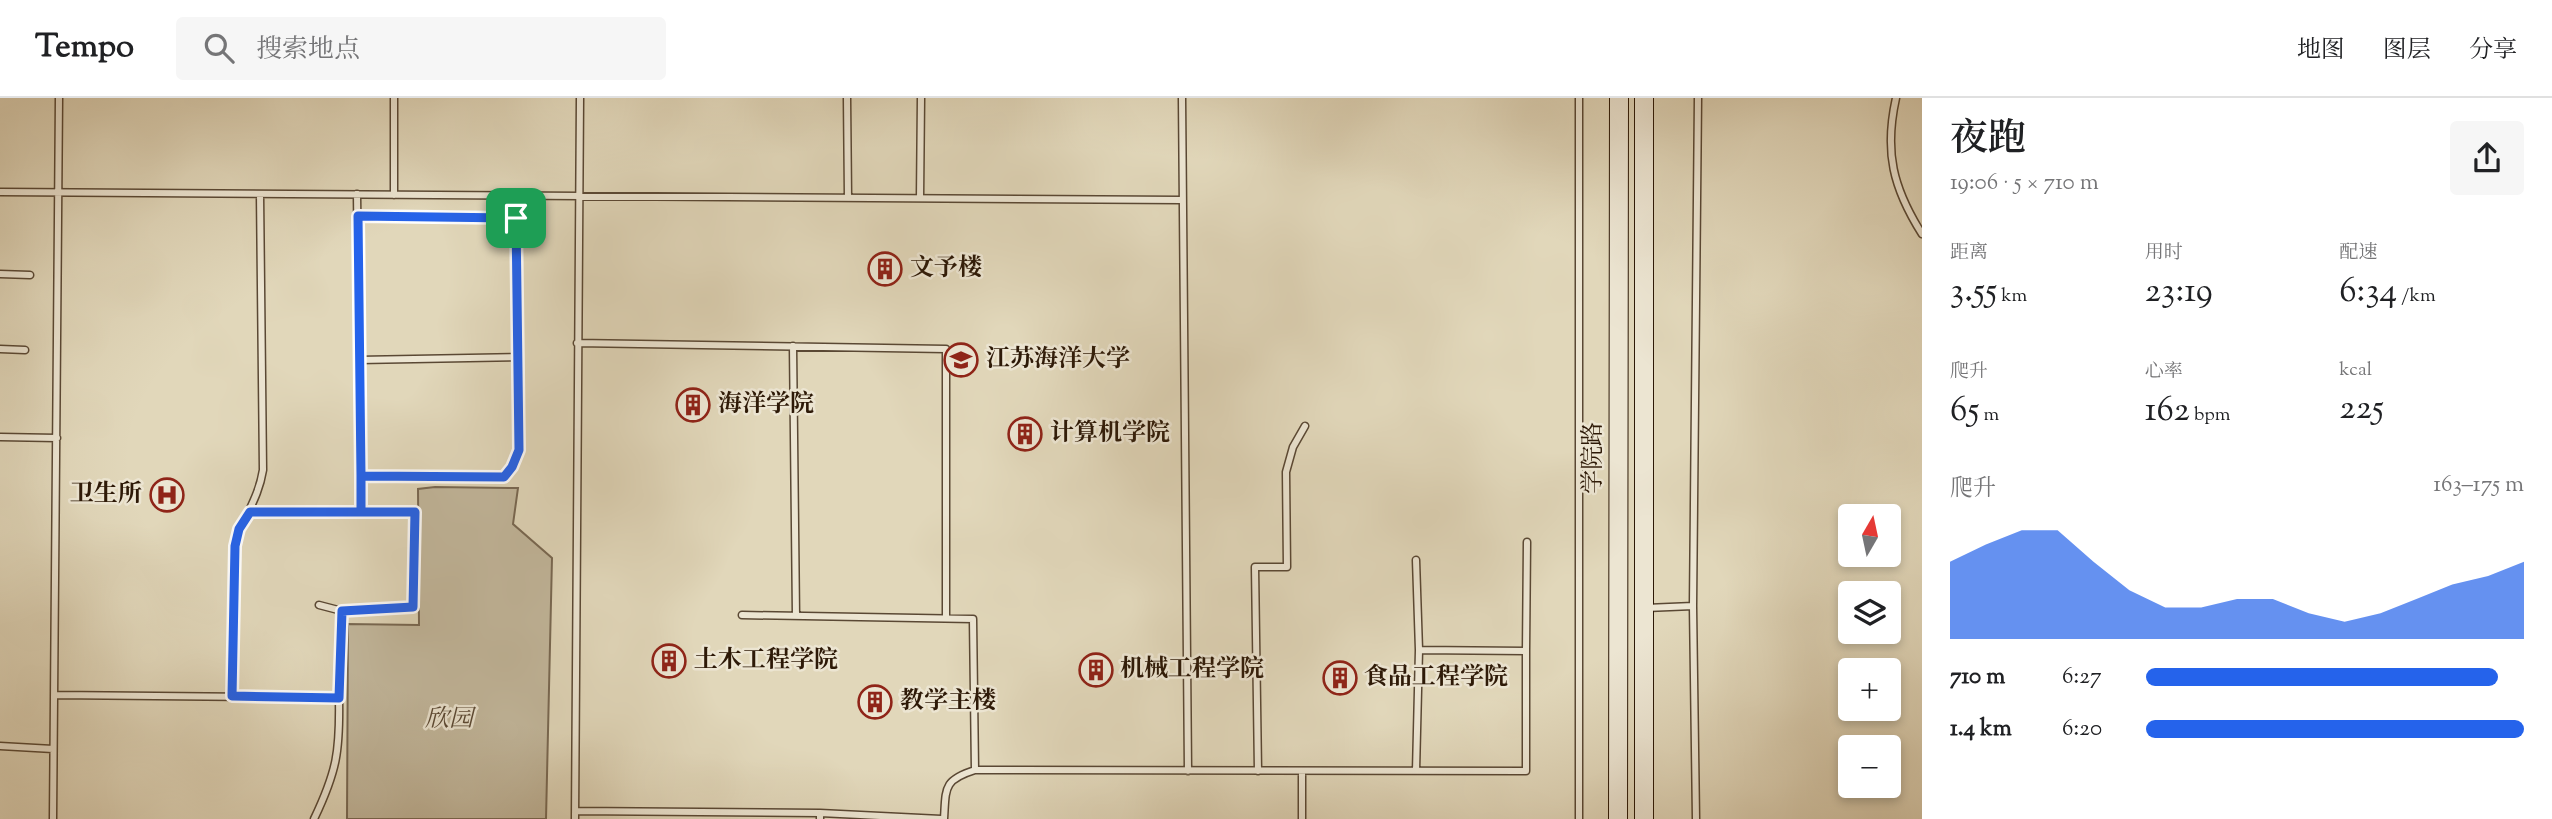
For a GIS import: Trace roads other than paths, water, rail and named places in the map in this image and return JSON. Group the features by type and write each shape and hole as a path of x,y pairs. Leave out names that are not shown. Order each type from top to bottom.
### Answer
{"main road":[{"name":"学院路","path":"1618,819 1619,98"},
{"name":"学院路","path":"1644,98 1644,819"}],"lane":[{"path":"53,819 59,98"},
{"path":"394,98 394,195"},
{"path":"580,98 575,815 942,819 946,787 955,776 975,770 1526,771 1527,542"},
{"path":"846,98 848,197"},
{"path":"920,198 921,98"},
{"path":"1182,98 1188,771"},
{"path":"1579,98 1579,819"},
{"path":"1696,819 1693,606 1698,98"},
{"path":"1896,98 1891,122 1892,166 1904,205 1922,234"},
{"path":"0,192 1182,200"},
{"path":"232,696 235,546 239,529 260,491 263,470 260,194"},
{"path":"357,194 361,512"},
{"path":"358,216 516,218 518,357 519,450 512,467 504,477 361,476"},
{"path":"0,274 30,275"},
{"path":"577,342 946,349 946,618"},
{"path":"793,346 796,616"},
{"path":"0,349 25,351"},
{"path":"359,360 518,357"},
{"path":"1258,771 1255,567 1287,567 1286,472 1293,447 1305,426"},
{"path":"0,437 57,438"},
{"path":"250,512 415,512 413,607 342,611 319,605"},
{"path":"1416,560 1419,650 1416,771"},
{"path":"1644,608 1693,606"},
{"path":"314,819 334,775 340,742 342,611"},
{"path":"742,615 973,619 975,770"},
{"path":"1419,650 1526,651"},
{"path":"56,695 339,698"},
{"path":"0,746 53,749"},
{"path":"1302,771 1302,819"}],"place":[{"name":"文予楼","path":"885,269"},
{"name":"江苏海洋大学","path":"961,360"},
{"name":"海洋学院","path":"693,405"},
{"name":"计算机学院","path":"1025,434"},
{"name":"卫生所","path":"167,495"},
{"name":"土木工程学院","path":"669,661"},
{"name":"机械工程学院","path":"1096,670"},
{"name":"食品工程学院","path":"1340,678"},
{"name":"教学主楼","path":"875,702"}],"park label":[{"name":"欣园","path":"449,720"}]}
